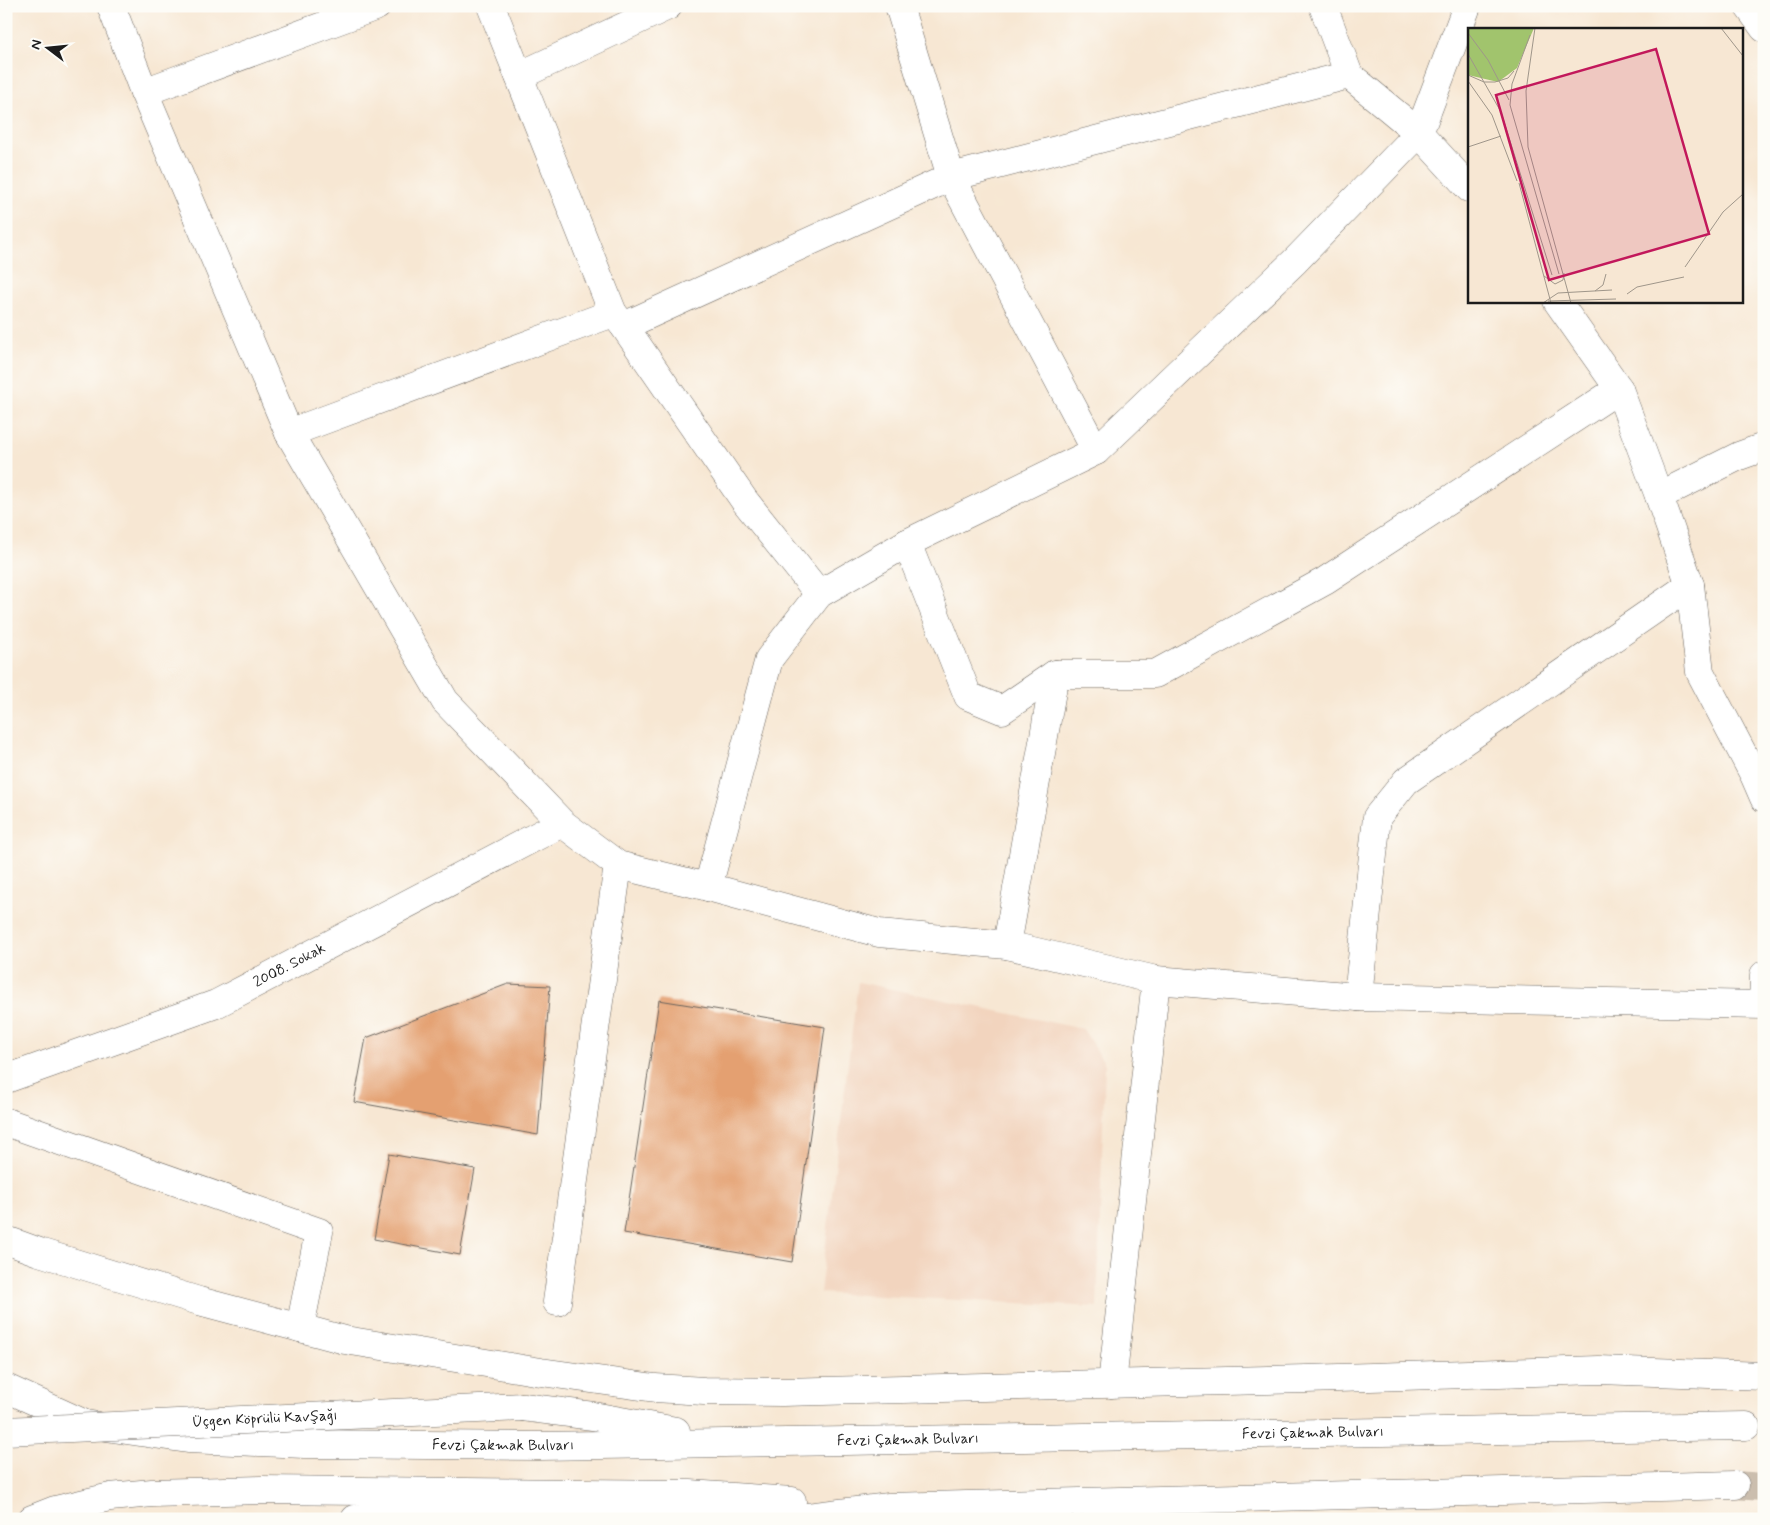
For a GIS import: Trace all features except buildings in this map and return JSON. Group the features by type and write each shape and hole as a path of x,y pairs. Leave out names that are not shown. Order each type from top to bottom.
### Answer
{"street":[{"path":"111,6 144,92 290,433 445,701 562,824 618,865 879,932 1007,945 1156,980 1358,997 1763,1005 1764,976"},
{"path":"144,92 377,6"},
{"path":"490,6 618,320 744,500 819,594"},
{"path":"519,76 668,6"},
{"path":"899,6 950,177 1096,451"},
{"path":"1323,6 1349,75 1418,133 1468,187"},
{"path":"708,887 769,659 819,594 907,543 1096,451 1295,261 1418,133 1467,6"},
{"path":"1748,6 1764,28"},
{"path":"290,433 618,320 950,177 1349,75"},
{"path":"1558,302 1619,389 1690,585 1700,672 1754,775 1764,798"},
{"path":"907,543 968,696 1002,710 1055,674 1155,674 1325,581 1619,389"},
{"path":"1659,496 1739,456 1764,448"},
{"path":"1358,997 1377,817 1406,781 1690,585"},
{"path":"1007,945 1055,674"},
{"name":"2008. Sokak","path":"6,1079 216,1004 562,824"},
{"path":"557,1302 618,865"},
{"path":"1112,1384 1156,980"},
{"path":"6,1122 319,1232 300,1328"},
{"path":"6,1240 199,1301 345,1340 541,1372 655,1388 782,1392 1599,1370 1764,1376"},
{"path":"1731,1374 1764,1384"},
{"name":"Fevzi Çakmak Bulvarı","path":"6,1388 85,1424 188,1439 304,1444 540,1446 1746,1426"},
{"path":"523,1407 704,1391"},
{"path":"523,1407 593,1416 679,1432 825,1441"},
{"name":"Üçgen Köprülü Kavşağı","path":"6,1431 523,1407"},
{"path":"32,1519 55,1510 110,1497 152,1493 261,1490 690,1494 889,1507 1735,1485"},
{"path":"355,1519 426,1517 791,1519 889,1507"},
{"path":"602,1518 608,1519"}],"shaded area":[{"path":"858,982 1083,1029 1105,1064 1097,1307 820,1293"}],"tunnel":[{"path":"1735,1485 1764,1487"}]}
